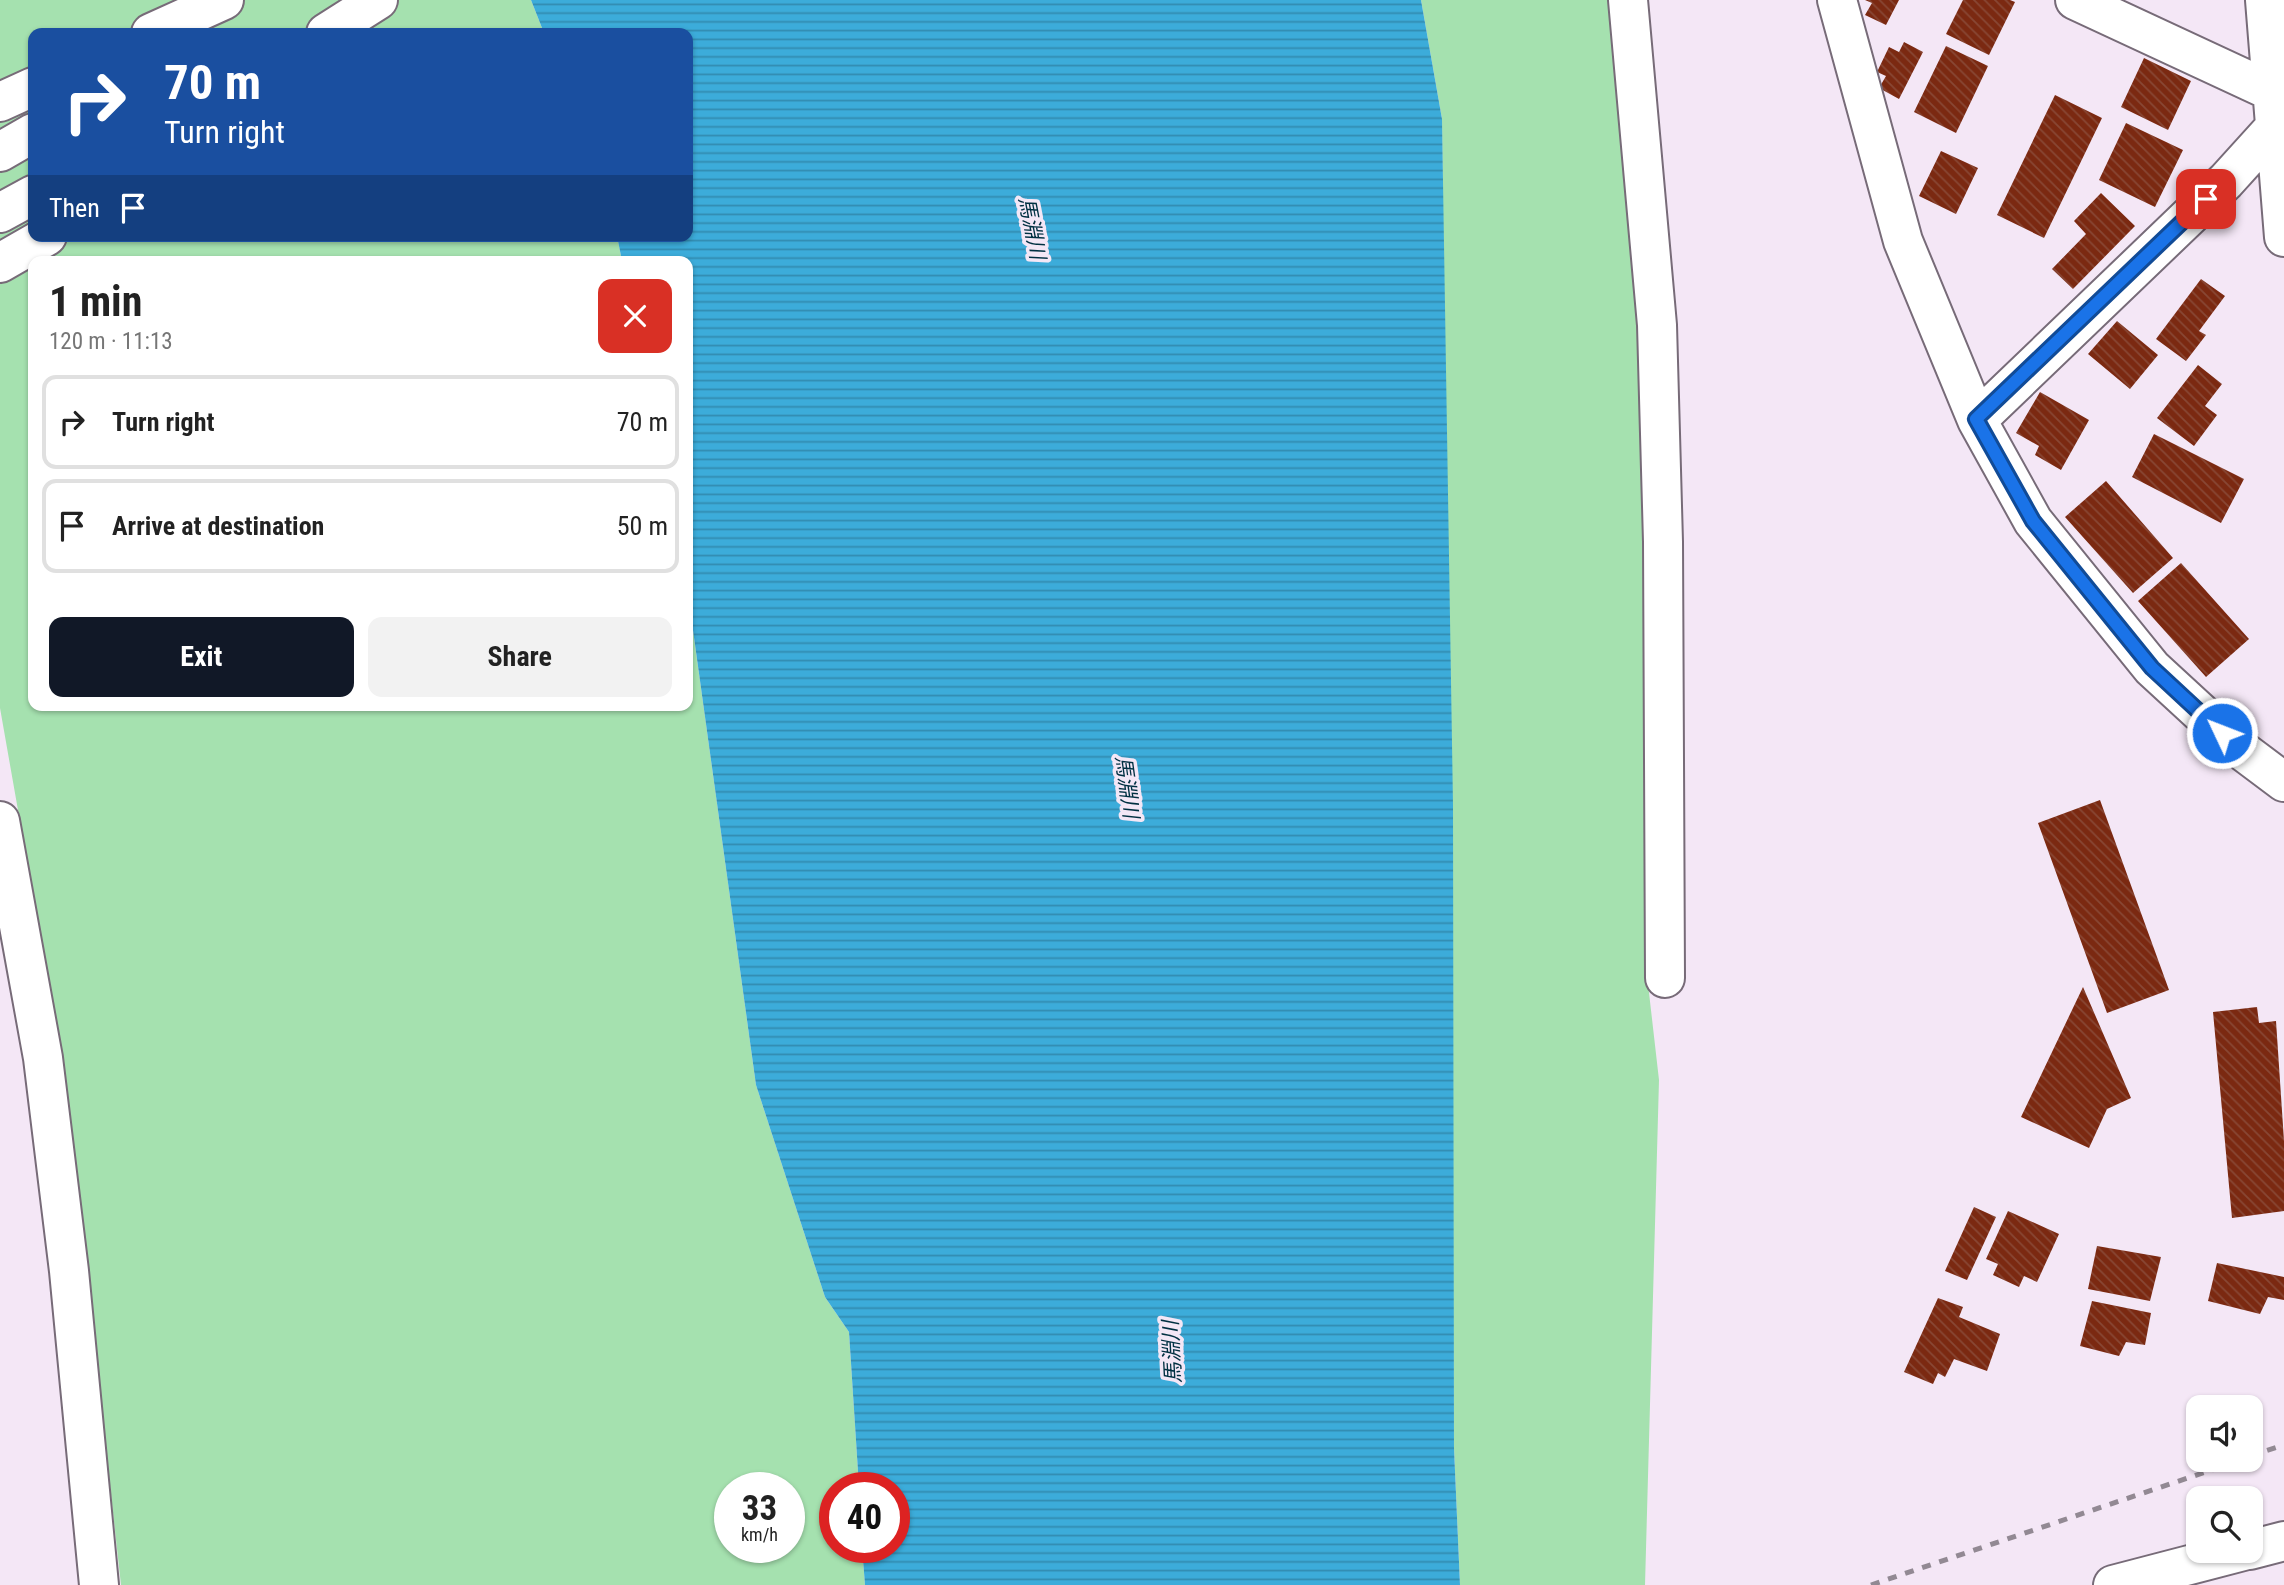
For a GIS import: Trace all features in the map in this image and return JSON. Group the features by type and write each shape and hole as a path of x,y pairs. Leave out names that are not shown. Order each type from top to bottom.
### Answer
{"main road":[{"path":"162,28 224,0"},
{"path":"207,28 255,0"},
{"path":"334,28 378,0"},
{"path":"1628,0 1657,325 1663,542 1665,978"},
{"path":"1837,0 1903,241 1976,419 2033,521 2152,668 2240,749 2284,782"},
{"path":"2075,0 2279,114"},
{"path":"2265,0 2279,114 2284,237"},
{"path":"0,102 28,89"},
{"path":"1976,419 2226,181 2279,114"},
{"path":"0,152 28,136"},
{"path":"0,213 28,198"},
{"path":"0,263 37,242"},
{"path":"0,821 45,1071 69,1271 99,1585"},
{"path":"2263,1546 2284,1541"},
{"path":"2113,1585 2198,1563"}],"green space":[{"path":"0,0 531,0 542,28 28,28 28,242 618,242 621,256 28,256 28,711 693,711 693,630 756,1085 825,1297 849,1332 858,1472 819,1472 819,1563 863,1563 865,1585 121,1585 65,1077 0,708"},
{"path":"1421,0 1613,0 1643,322 1648,984 1659,1080 1645,1585 1460,1585 1454,1448 1442,119"}],"water":[{"name":"馬淵川","path":"531,0 1421,0 1442,119 1453,805 1454,1448 1460,1585 865,1585 863,1563 910,1563 910,1472 858,1472 849,1332 825,1297 756,1085 693,630 693,256 621,256 618,242 693,242 693,28 542,28"}],"building":[{"path":"1865,0 1899,0 1886,25 1865,15 1872,3"},
{"path":"1963,0 2015,2 1989,55 1946,34"},
{"path":"1904,42 1923,52 1899,99 1879,88 1886,76 1877,72 1889,47 1899,52"},
{"path":"1946,46 1988,66 1956,133 1914,112"},
{"path":"2144,58 2191,81 2168,130 2121,107"},
{"path":"2055,95 2102,118 2044,238 1997,215"},
{"path":"2126,123 2183,150 2155,207 2099,180"},
{"path":"1941,151 1978,168 1956,214 1919,196"},
{"path":"2101,193 2135,226 2073,289 2052,269 2086,234 2074,221"},
{"path":"2201,279 2225,296 2199,331 2206,335 2186,361 2156,339"},
{"path":"2117,321 2158,355 2130,389 2088,354"},
{"path":"2198,365 2222,384 2205,406 2217,415 2194,446 2157,418"},
{"path":"2040,392 2089,420 2061,470 2035,455 2039,446 2016,433"},
{"path":"2154,434 2244,479 2221,523 2132,477"},
{"path":"2106,481 2173,558 2133,593 2065,517"},
{"path":"2181,563 2249,639 2206,677 2138,601"},
{"path":"2100,800 2169,990 2107,1013 2038,823"},
{"path":"2083,987 2131,1098 2107,1109 2089,1148 2021,1117"},
{"path":"2257,1007 2259,1023 2276,1021 2284,1141 2284,1211 2232,1218 2213,1012"},
{"path":"1974,1207 1996,1217 1967,1280 1945,1271"},
{"path":"2008,1211 2059,1234 2037,1282 2024,1276 2019,1287 1993,1275 1998,1264 1986,1259"},
{"path":"2097,1246 2161,1257 2150,1301 2088,1289"},
{"path":"2217,1263 2284,1277 2284,1300 2268,1297 2260,1314 2208,1301"},
{"path":"1938,1298 1963,1307 1959,1317 2000,1334 1987,1371 1954,1359 1945,1377 1938,1373 1933,1384 1904,1372"},
{"path":"2092,1301 2151,1313 2145,1345 2126,1342 2119,1356 2080,1346"}],"railway":[{"path":"2263,1452 2284,1445"},
{"path":"1871,1585 2205,1472"}],"route":[{"path":"2206,199 1976,419 2033,521 2152,668 2222,733"}]}
